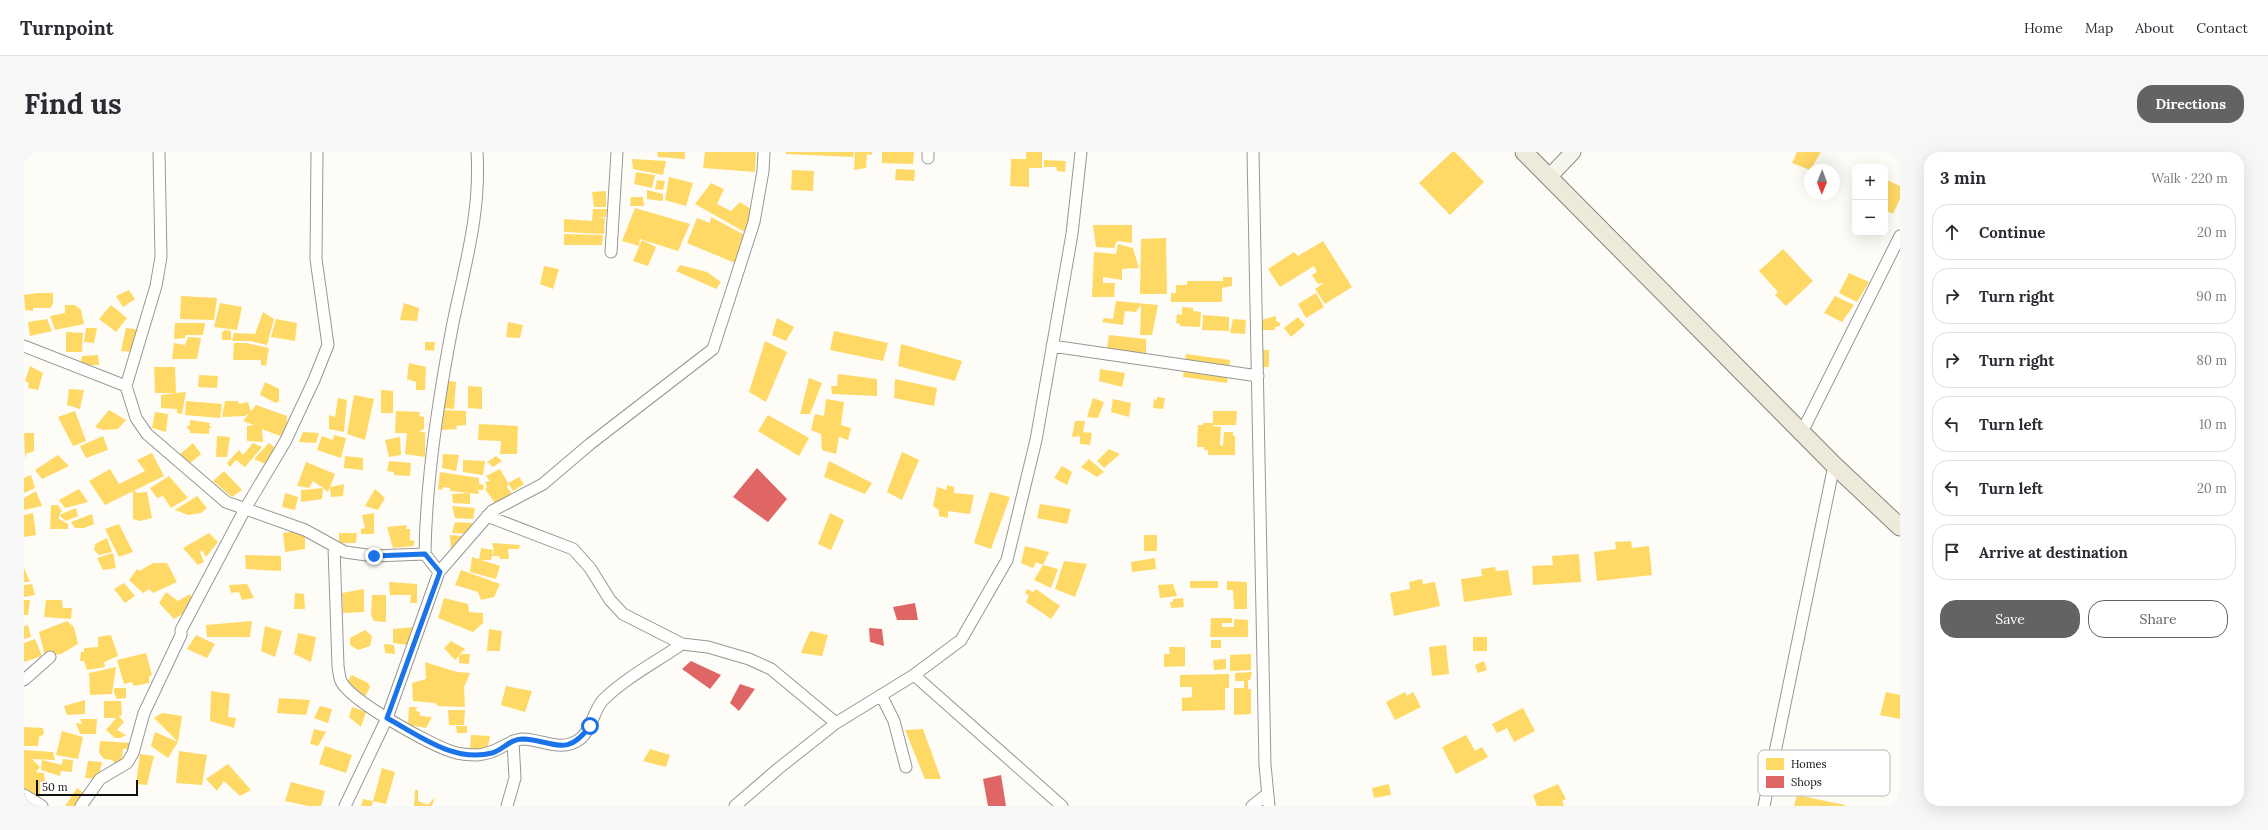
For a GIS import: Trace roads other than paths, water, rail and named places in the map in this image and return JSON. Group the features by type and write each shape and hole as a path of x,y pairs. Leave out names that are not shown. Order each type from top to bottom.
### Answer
{"main road":[{"path":"1524,152 1834,465 1900,527"},
{"path":"1549,177 1573,152"}],"street":[{"path":"159,152 161,257 156,286 126,386 136,418 146,434 226,502 305,530 345,552 374,556 425,554"},
{"path":"81,806 100,779 108,773 121,768 127,763 133,753 144,713 181,634 181,630 245,509 285,442 328,346 316,259 317,152"},
{"path":"440,572 425,554 425,530 441,384 476,218 477,152"},
{"path":"611,252 617,152"},
{"path":"345,806 387,718 440,572 492,511 543,484 590,444 713,349 720,334 754,222 763,171 764,152"},
{"path":"735,806 779,768 836,723 914,675 960,640 1007,560 1036,440 1072,234 1082,152"},
{"path":"1252,806 1267,801 1253,152"},
{"path":"1802,432 1900,236"},
{"path":"24,346 126,386"},
{"path":"1052,346 1258,376"},
{"path":"1775,750 1834,465"},
{"path":"487,516 573,549 590,568 610,600 623,614 668,639 682,644 708,647 749,659 771,669 836,723"},
{"path":"334,547 338,666 341,682 352,693 387,718 440,747 455,752 476,755 492,753 513,741 522,739 567,746 581,738 590,726 602,701 625,682 682,644"},
{"path":"24,680 50,657"},
{"path":"914,675 1062,806"},
{"path":"881,695 894,720 906,767"},
{"path":"507,806 515,778 513,741"},
{"path":"24,795 42,806"},
{"path":"1764,806 1766,796"}]}
